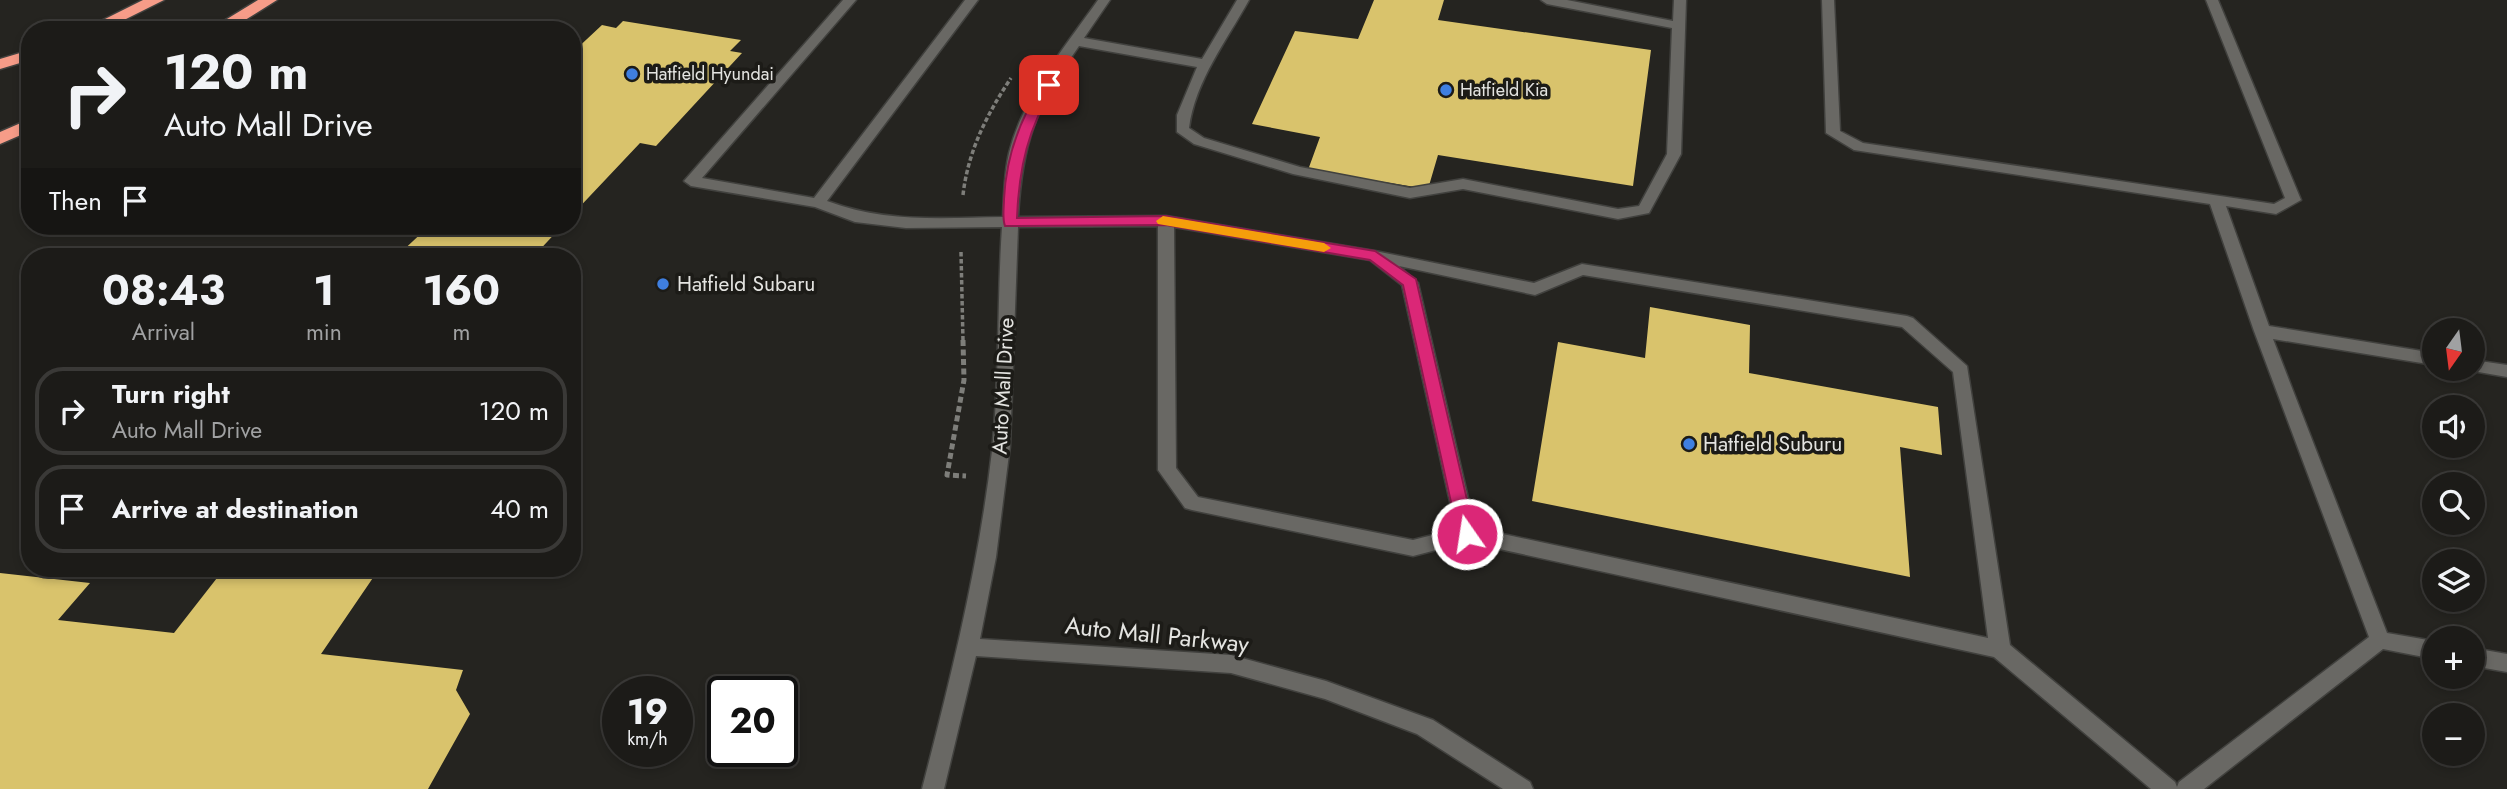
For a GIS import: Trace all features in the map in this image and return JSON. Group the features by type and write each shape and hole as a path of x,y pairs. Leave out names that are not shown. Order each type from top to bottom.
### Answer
{"highway":[{"path":"110,21 156,0"},
{"path":"233,21 269,0"},
{"path":"0,64 21,58"},
{"path":"0,139 21,128"}],"street":[{"path":"850,0 691,181 818,203 855,217 906,223 1166,221 1375,256 1535,289 1582,269 1907,322 1961,370 2000,649"},
{"path":"818,203 972,0"},
{"name":"Auto Mall Drive","path":"933,789 969,647 999,477 1012,177 1020,141 1035,106 1104,0"},
{"path":"1243,0 1206,64 1181,115 1182,129 1199,141 1298,171 1410,193 1463,184 1618,214 1644,210 1674,154 1681,0"},
{"path":"1547,0 1679,26"},
{"path":"1828,0 1833,134 1859,147 2276,209 2293,200 2212,0"},
{"path":"1076,41 1206,64"},
{"path":"2216,200 2262,331 2380,640"},
{"path":"1166,221 1167,470 1192,503 1413,548 1467,534 2000,649 2167,789"},
{"path":"1375,256 1410,283 1467,534"},
{"path":"2262,331 2422,357"},
{"path":"2485,368 2507,371"},
{"path":"2187,789 2380,640 2422,648"},
{"name":"Auto Mall Parkway","path":"969,647 1048,650 1231,664 1325,691 1425,727 1522,789"},
{"path":"2485,659 2507,663"}],"building":[{"path":"1374,0 1444,0 1438,20 1651,50 1633,186 1438,155 1428,189 1308,170 1320,137 1252,124 1295,31 1358,39"},
{"path":"623,21 741,40 730,51 742,53 656,146 640,143 581,205 581,45 602,25 616,28"},
{"path":"419,235 554,235 541,248 406,248"},
{"path":"1650,307 1750,325 1749,373 1938,407 1942,455 1900,447 1910,577 1532,501 1558,342 1645,358"},
{"path":"0,573 90,583 58,620 174,633 218,577 374,577 321,654 463,670 456,690 470,714 428,789 0,789"}],"slow traffic":[{"path":"1163,221 1324,248"}],"place":[{"name":"Hatfield Hyundai","path":"632,74"},
{"name":"Hatfield Kia","path":"1446,90"},
{"name":"Hatfield Subaru","path":"663,284"},
{"name":"Hatfield Suburu","path":"1689,444"}],"route":[{"path":"1049,85 1035,106 1020,141 1012,177 1010,223 1166,221 1375,256 1410,283 1467,534"}]}
